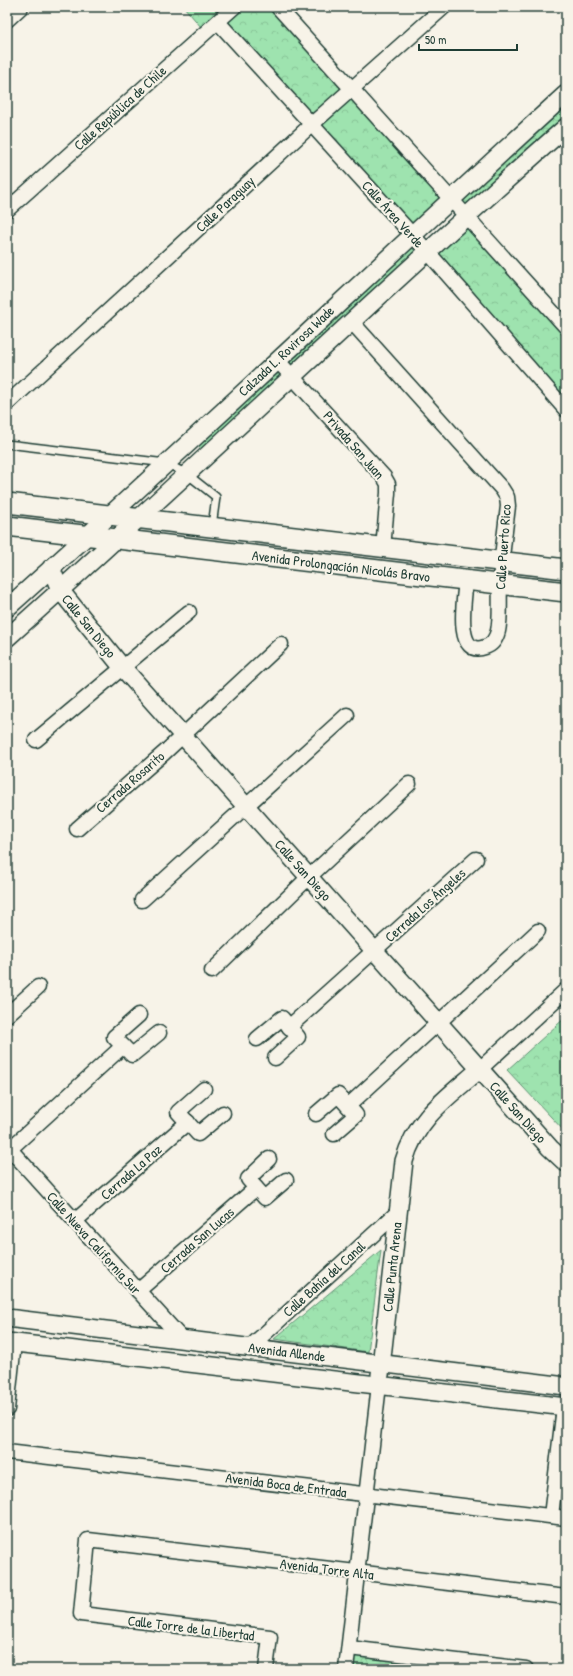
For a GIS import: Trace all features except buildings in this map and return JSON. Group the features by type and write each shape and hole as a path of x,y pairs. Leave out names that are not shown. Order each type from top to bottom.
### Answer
{"main road":[{"name":"Avenida Prolongación Nicolás Bravo","path":"7,503 566,569"},
{"name":"Avenida Prolongación Nicolás Bravo","path":"7,526 115,540 566,592"}],"street":[{"path":"7,20 21,7"},
{"name":"Calle República de Chile","path":"7,210 234,7"},
{"path":"278,7 566,326"},
{"name":"Calle Paraguay","path":"7,404 312,125 444,7"},
{"name":"Calle Área Verde","path":"218,22 412,234 566,410"},
{"name":"Calzada L. Rovirosa Wade","path":"7,608 110,516 412,234 566,94"},
{"name":"Calzada L. Rovirosa Wade","path":"7,638 139,519 427,251 566,127"},
{"name":"Calle Puerto Rico","path":"351,321 502,489 507,497 508,506 500,584 498,631 491,644 483,648 475,648 468,643 464,636 462,626 466,580"},
{"name":"Privada San Juan","path":"277,360 384,477 388,484 383,548"},
{"name":"Calle San Diego","path":"51,568 60,590 122,667 550,1148 566,1163"},
{"path":"36,740 189,612"},
{"name":"Cerrada Rosarito","path":"77,829 183,735 281,644"},
{"path":"142,900 347,715"},
{"path":"212,971 309,877 409,784"},
{"name":"Cerrada Los Ángeles","path":"290,1027 476,859"},
{"path":"348,1106 538,931"},
{"path":"7,1015 38,987"},
{"path":"480,1069 566,990"},
{"path":"139,1015 114,1037 132,1055 159,1033"},
{"path":"257,1039 290,1027"},
{"path":"275,1058 290,1027"},
{"path":"8,1148 123,1046"},
{"name":"Calle Punta Arena","path":"346,1669 404,1161 411,1140 421,1124 435,1108 480,1069"},
{"name":"Cerrada La Paz","path":"75,1221 183,1117 204,1089"},
{"path":"316,1114 338,1095 348,1106 356,1115 334,1134"},
{"path":"183,1117 198,1134 223,1113"},
{"name":"Calle Nueva California Sur","path":"8,1148 182,1339"},
{"path":"269,1159 248,1179 264,1198 286,1180"},
{"name":"Cerrada San Lucas","path":"138,1291 256,1188"},
{"name":"Calle Bahía del Canal","path":"250,1347 398,1212"},
{"name":"Avenida Allende","path":"7,1318 566,1386"},
{"path":"7,1409 11,1342"},
{"name":"Avenida Allende","path":"11,1342 565,1407"},
{"path":"551,1516 565,1407"},
{"name":"Avenida Boca de Entrada","path":"7,1452 566,1518"},
{"name":"Avenida Torre Alta","path":"81,1614 88,1540 566,1597"},
{"name":"Calle Torre de la Libertad","path":"81,1614 270,1637 266,1669"},
{"path":"349,1648 526,1669"}],"lane":[{"path":"7,444 166,463 187,474 216,497 212,528"}],"green space":[{"path":"184,7 224,7 201,27"},
{"path":"235,7 277,7 449,198 411,233 218,22"},
{"path":"566,97 566,125 466,214 453,199"},
{"path":"466,216 566,327 566,409 427,251"},
{"path":"406,241 420,257 292,375 278,359"},
{"path":"277,360 291,376 206,455 192,439"},
{"path":"566,1017 566,1133 507,1070"},
{"path":"381,1250 368,1352 274,1339"},
{"path":"352,1654 486,1669 351,1669"}]}
